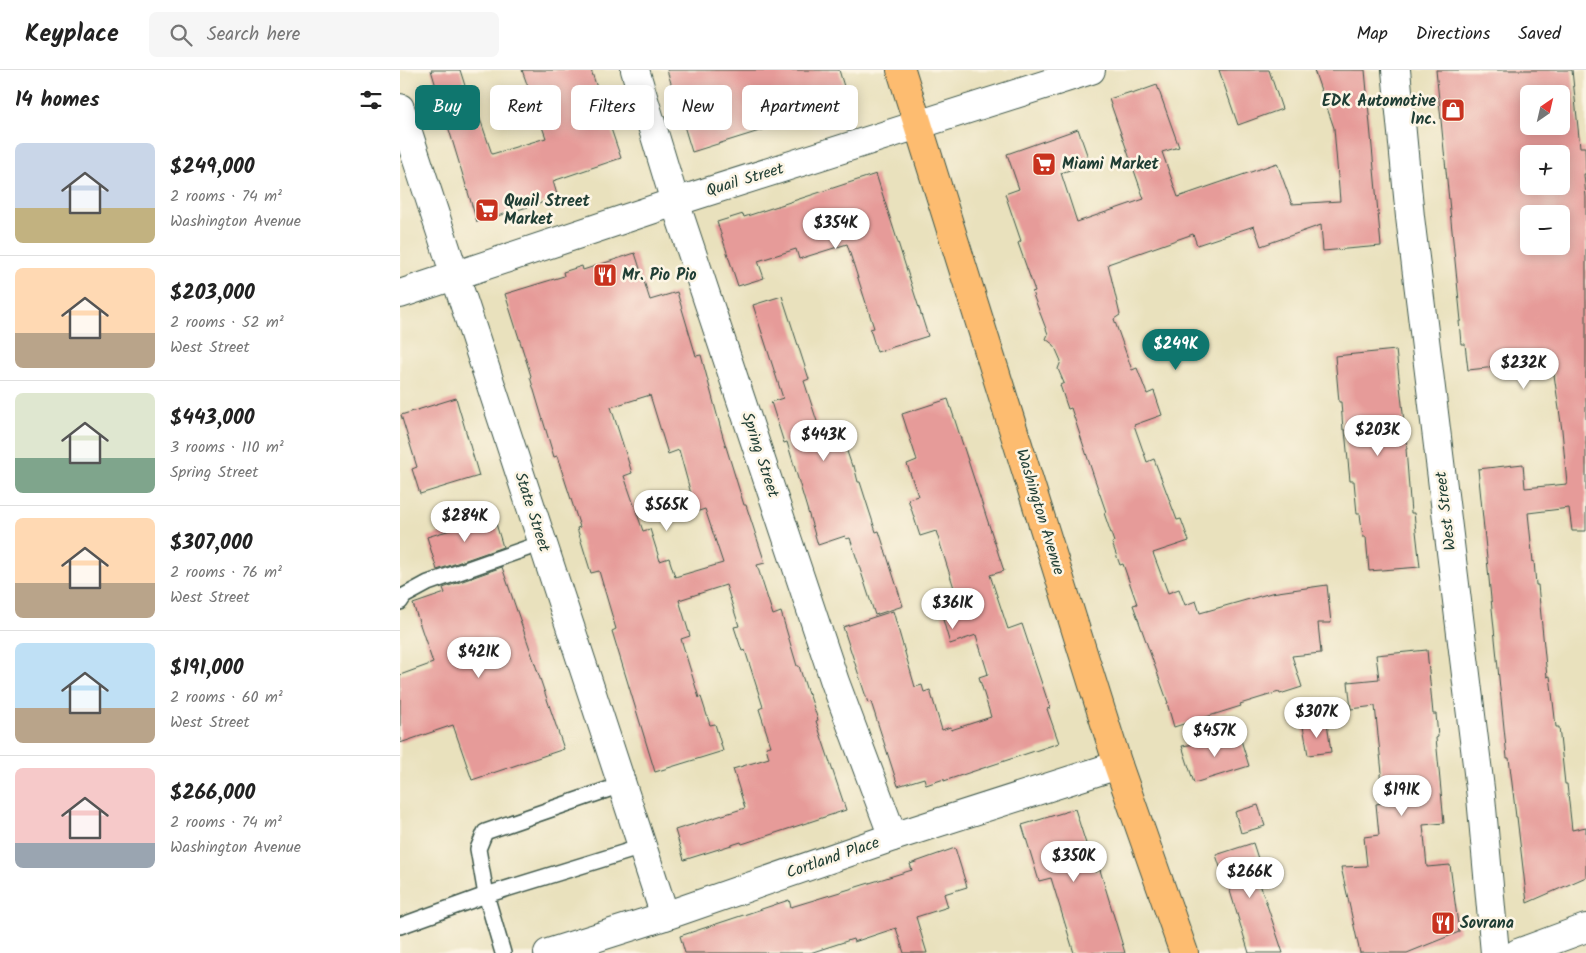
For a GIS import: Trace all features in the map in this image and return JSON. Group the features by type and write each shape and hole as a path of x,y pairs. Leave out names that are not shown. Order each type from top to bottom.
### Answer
{"main road":[{"name":"Washington Avenue","path":"901,70 1118,765 1184,953"}],"street":[{"name":"Spring Street","path":"635,70 675,202 835,682 893,837"},
{"name":"Quail Street","path":"400,294 675,202 1091,70"},
{"name":"West Street","path":"1396,70 1410,217 1481,797 1495,953"},
{"name":"State Street","path":"400,108 665,916"},
{"name":"Cortland Place","path":"548,953 665,916 893,837 1118,765"},
{"path":"1518,953 1586,928"}],"lane":[{"path":"400,602 404,596 428,583 542,543"},
{"path":"503,953 486,895 478,849 485,832 621,785"},
{"path":"400,926 486,895 642,846"}],"building":[{"path":"431,70 460,70 465,85 436,85"},
{"path":"522,70 591,70 596,85 571,85 571,130 611,130 621,158 553,181 558,198 477,222 449,130 480,130 480,119 492,154 546,138 543,130 561,130 561,85 527,85"},
{"path":"667,70 839,70 844,85 742,85 742,130 762,130 692,152 685,130 732,130 732,85 672,85"},
{"path":"1219,70 1269,70 1282,109 1238,125"},
{"path":"1314,70 1365,70 1381,246 1323,251 1321,225 1261,246 1254,226 1197,245 1193,234 1108,264 1120,315 1114,319 1132,370 1137,368 1147,394 1154,391 1162,415 1134,425 1147,462 1154,459 1177,520 1181,519 1189,541 1153,553 1168,593 1179,589 1185,605 1196,601 1200,613 1271,593 1327,585 1331,623 1318,623 1321,653 1292,656 1302,687 1240,704 1241,706 1174,727 1168,703 1133,605 1137,604 1123,564 1120,565 1112,543 1114,542 1104,513 1106,512 1071,408 1068,409 1060,385 1064,383 1058,369 1061,361 1054,345 1046,339 1048,334 1032,292 1035,291 1018,243 1021,241 1005,194 1019,189 1007,154 1078,129 1090,163 1061,173 1077,222 1144,199 1109,99 1131,92 1132,94 1157,85 1179,147 1162,152 1178,197 1277,163 1292,204 1340,201 1334,128"},
{"path":"1436,70 1572,70 1580,147 1585,147 1586,174 1584,174 1586,197 1586,531 1572,531 1569,508 1528,513 1536,585 1538,585 1547,677 1550,676 1556,727 1559,727 1572,830 1586,827 1586,877 1527,903 1509,758 1507,758 1478,469 1523,464 1525,488 1567,484 1562,430 1552,361 1468,370 1465,344 1461,344 1459,321 1461,321"},
{"path":"876,174 928,336 877,352 870,329 874,328 847,244 799,259 796,249 758,261 764,278 738,286 717,222 743,214 744,217"},
{"path":"635,253 650,300 677,292 696,356 701,355 723,437 744,505 746,505 765,563 757,565 773,615 781,612 797,666 799,666 809,693 818,720 816,721 846,810 742,844 741,842 684,860 675,830 745,808 733,769 769,758 766,747 771,746 759,709 763,707 745,650 742,651 734,627 739,626 726,585 679,600 690,636 681,639 699,698 701,697 710,725 715,724 723,751 655,772 612,631 616,629 599,571 591,573 577,528 580,527 557,456 554,457 505,294 564,276 563,272 582,266 583,270","holes":["650,395 668,454 679,450 696,512 705,509 723,563 675,577 669,558 660,561 650,529 643,531 624,476 632,473 611,407"]},
{"path":"782,296 809,379 804,381 822,437 840,431 852,466 854,466 858,482 860,482 876,532 879,531 903,606 875,615 850,538 846,539 845,536 818,545 787,442 784,443 771,402 783,398 753,305"},
{"path":"1396,350 1407,449 1411,513 1414,513 1420,567 1369,571 1366,537 1363,537 1360,514 1357,514 1354,481 1350,481 1345,430 1343,430 1341,402 1339,402 1335,356"},
{"path":"456,398 479,476 420,494 412,469 417,467 401,415"},
{"path":"948,399 1004,571 990,575 1008,629 1022,624 1050,708 1047,709 1059,743 944,781 944,779 926,785 924,778 898,786 871,702 868,703 843,627 893,611 915,687 922,685 924,692 930,690 942,730 950,727 951,730 991,717 979,677 988,674 976,635 950,644 942,616 961,610 936,531 920,536 908,499 918,496 907,464 917,460 902,414"},
{"path":"494,517 503,547 437,570 427,537"},
{"path":"502,567 564,749 472,780 453,725 400,743 400,675 433,663 413,604 445,593 443,588"},
{"path":"1427,650 1433,714 1436,714 1438,737 1436,738 1444,823 1423,825 1427,867 1450,865 1459,932 1407,953 1360,953 1341,867 1367,866 1364,837 1379,835 1376,804 1382,803 1380,774 1382,773 1375,706 1351,709 1348,682 1379,679 1376,655"},
{"path":"1327,723 1331,752 1308,755 1303,726"},
{"path":"1240,737 1249,766 1194,783 1182,746"},
{"path":"1258,805 1265,826 1241,833 1235,812"},
{"path":"1075,809 1095,872 1100,870 1125,953 1074,953 1051,878 1039,881 1022,825"},
{"path":"1253,843 1261,868 1255,869 1283,953 1249,953 1226,878 1224,879 1216,855"},
{"path":"955,848 967,887 944,894 948,907 916,917 927,953 904,953 896,928 854,942 853,939 810,953 685,953 680,936 789,900 791,907 912,870 910,864"}],"place":[{"name":"EDK Automotive Inc.","path":"1453,110"},
{"name":"Miami Market","path":"1044,164"},
{"name":"Quail Street Market","path":"487,210"},
{"name":"Mr. Pio Pio","path":"605,275"},
{"name":"Sovrana","path":"1443,923"}]}
